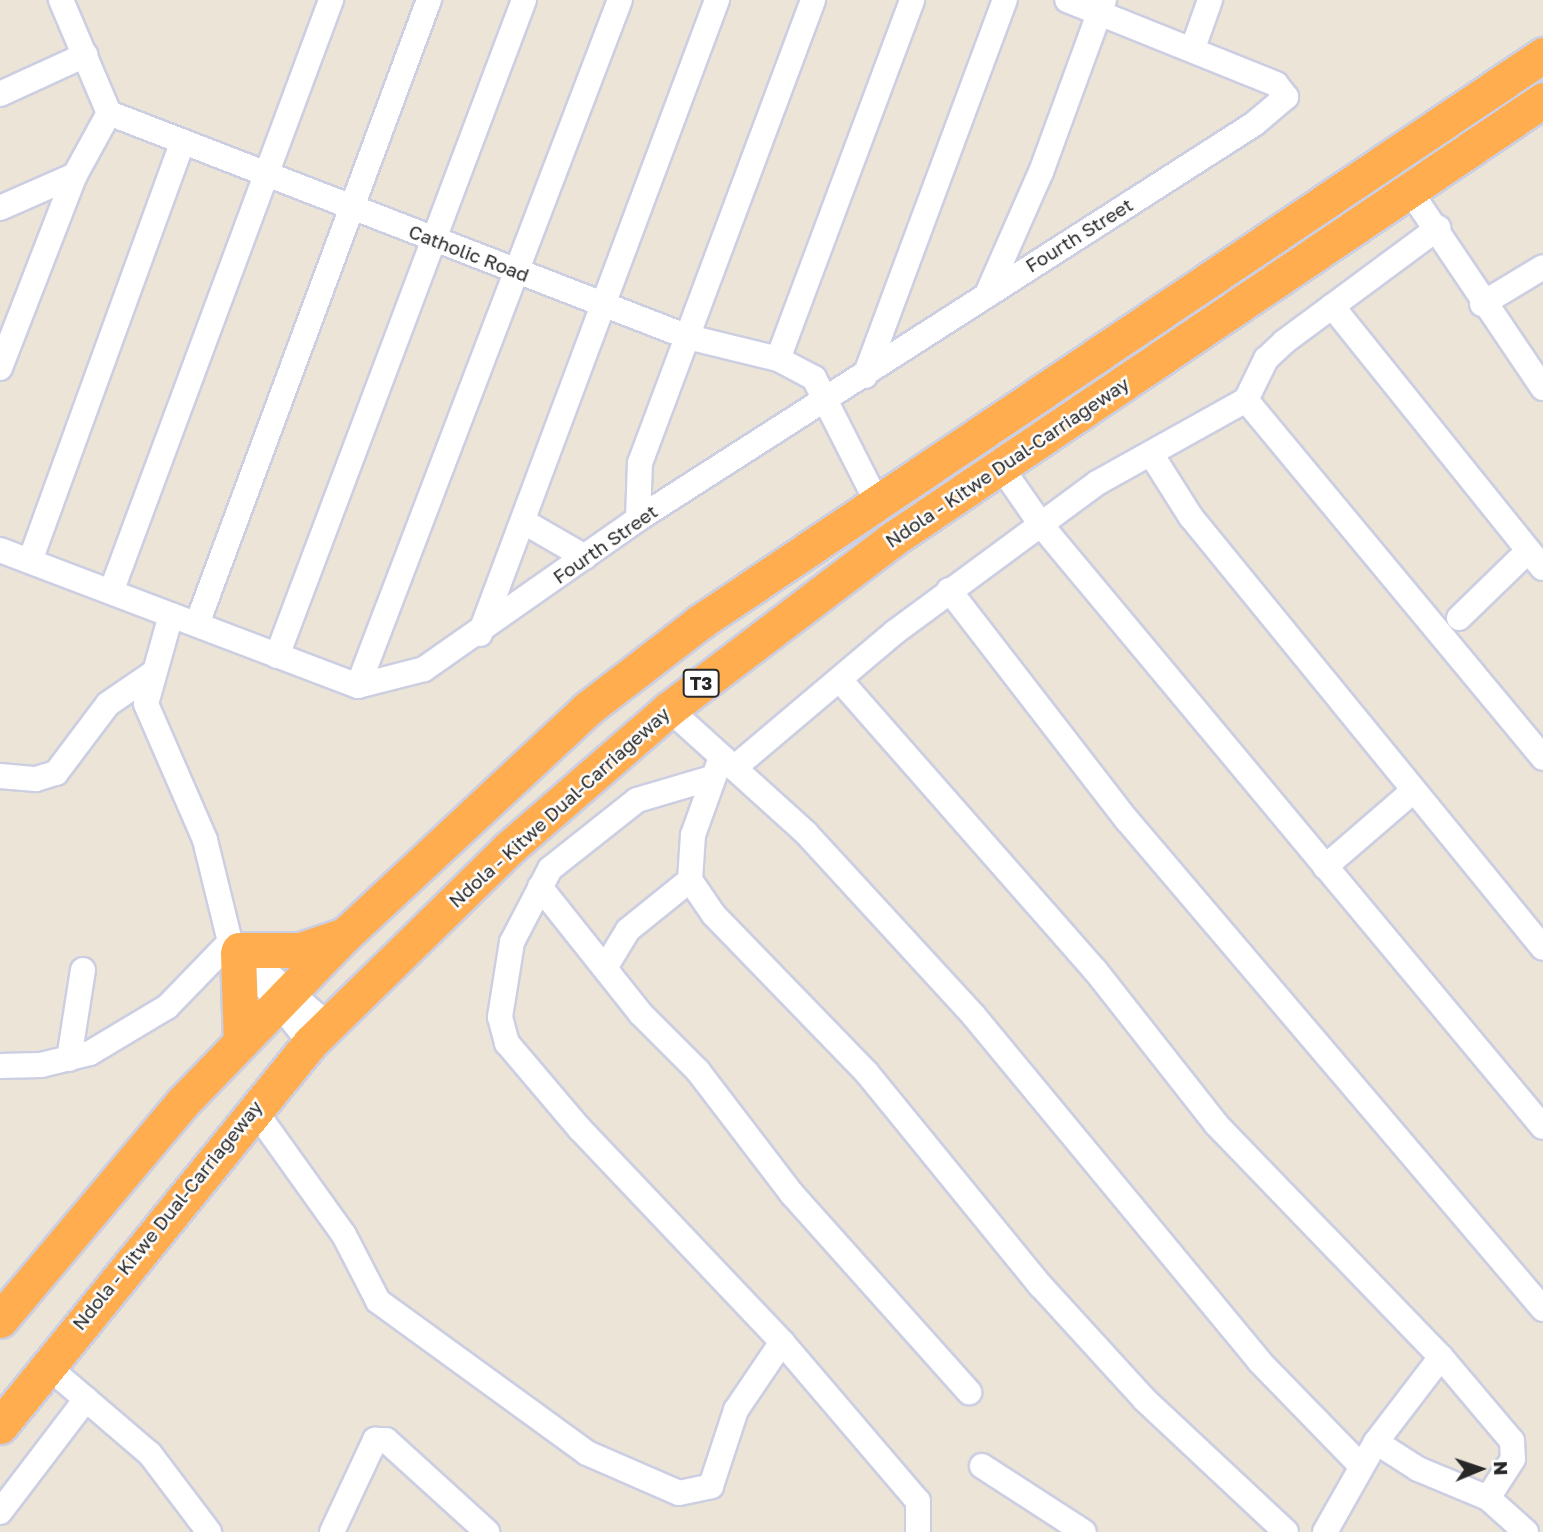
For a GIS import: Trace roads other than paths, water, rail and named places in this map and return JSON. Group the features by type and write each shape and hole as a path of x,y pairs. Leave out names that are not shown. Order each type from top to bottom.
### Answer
{"highway":[{"name":"Ndola - Kitwe Dual-Carriageway","path":"0,1320 241,1042 347,933 587,709 700,622 1543,55"},
{"name":"Ndola - Kitwe Dual-Carriageway","path":"0,1426 253,1108 319,1033 508,849 669,709 784,617 1001,467 1412,194 1543,100"},
{"path":"241,1042 235,948 300,950 347,933"}],"street":[{"path":"0,368 75,175 109,113 61,0"},
{"path":"111,592 331,0"},
{"path":"197,624 429,0"},
{"path":"277,656 524,0"},
{"path":"0,550 358,686 519,272 620,0"},
{"path":"480,635 526,523 717,0"},
{"path":"638,519 640,463 813,0"},
{"path":"778,359 912,0"},
{"path":"865,376 1005,0"},
{"path":"1067,0 1102,6 1193,48 1210,0"},
{"path":"988,292 1041,173 1102,6"},
{"name":"Fourth Street","path":"358,686 424,669 480,635 638,519 823,398 865,376 988,292 1168,180 1286,97 1276,84 1193,48"},
{"path":"0,94 85,55"},
{"name":"Catholic Road","path":"109,113 182,144 688,337 778,359 814,378 878,504"},
{"path":"30,561 182,144"},
{"path":"0,208 75,175"},
{"path":"1412,194 1438,228 1482,304 1543,388"},
{"path":"918,1532 918,1501 782,1342 651,1210 507,1043 500,1017 512,942 540,887 572,847 637,800 721,769 840,680 949,590 1042,526 1129,461 1153,457 1246,400 1266,359 1332,306 1438,228"},
{"path":"1482,304 1543,267"},
{"path":"1332,306 1536,560 1459,618"},
{"path":"1246,400 1543,758"},
{"path":"1153,457 1191,517 1412,792 1543,948"},
{"path":"1001,467 1042,526 1543,1127"},
{"path":"526,523 585,557"},
{"path":"949,590 1126,820 1543,1308"},
{"path":"171,615 150,675 146,704 205,840 235,948 319,1033"},
{"path":"0,776 36,779 56,773 99,713 150,675"},
{"path":"840,680 1095,970 1216,1124 1441,1357 1515,1448 1489,1498"},
{"path":"669,709 721,769 806,833 965,1006 1259,1361 1361,1466"},
{"path":"721,769 693,835 690,880 714,915 867,1073 1041,1286 1206,1464 1286,1532"},
{"path":"1325,867 1412,792"},
{"path":"606,968 628,930 690,880"},
{"path":"540,887 606,968 714,1090 792,1194 969,1392"},
{"path":"0,1066 69,1059 167,1007 235,948"},
{"path":"69,1059 82,970"},
{"path":"253,1108 344,1235 378,1301 587,1453 650,1483 691,1494 711,1486 736,1410 782,1342"},
{"path":"1325,1532 1376,1442 1441,1357"},
{"path":"46,1365 177,1482 209,1532"},
{"path":"0,1512 86,1399"},
{"path":"332,1532 375,1440 386,1440 487,1532"},
{"path":"1376,1442 1418,1469 1489,1498 1526,1532"},
{"path":"982,1466 1084,1532"}]}
